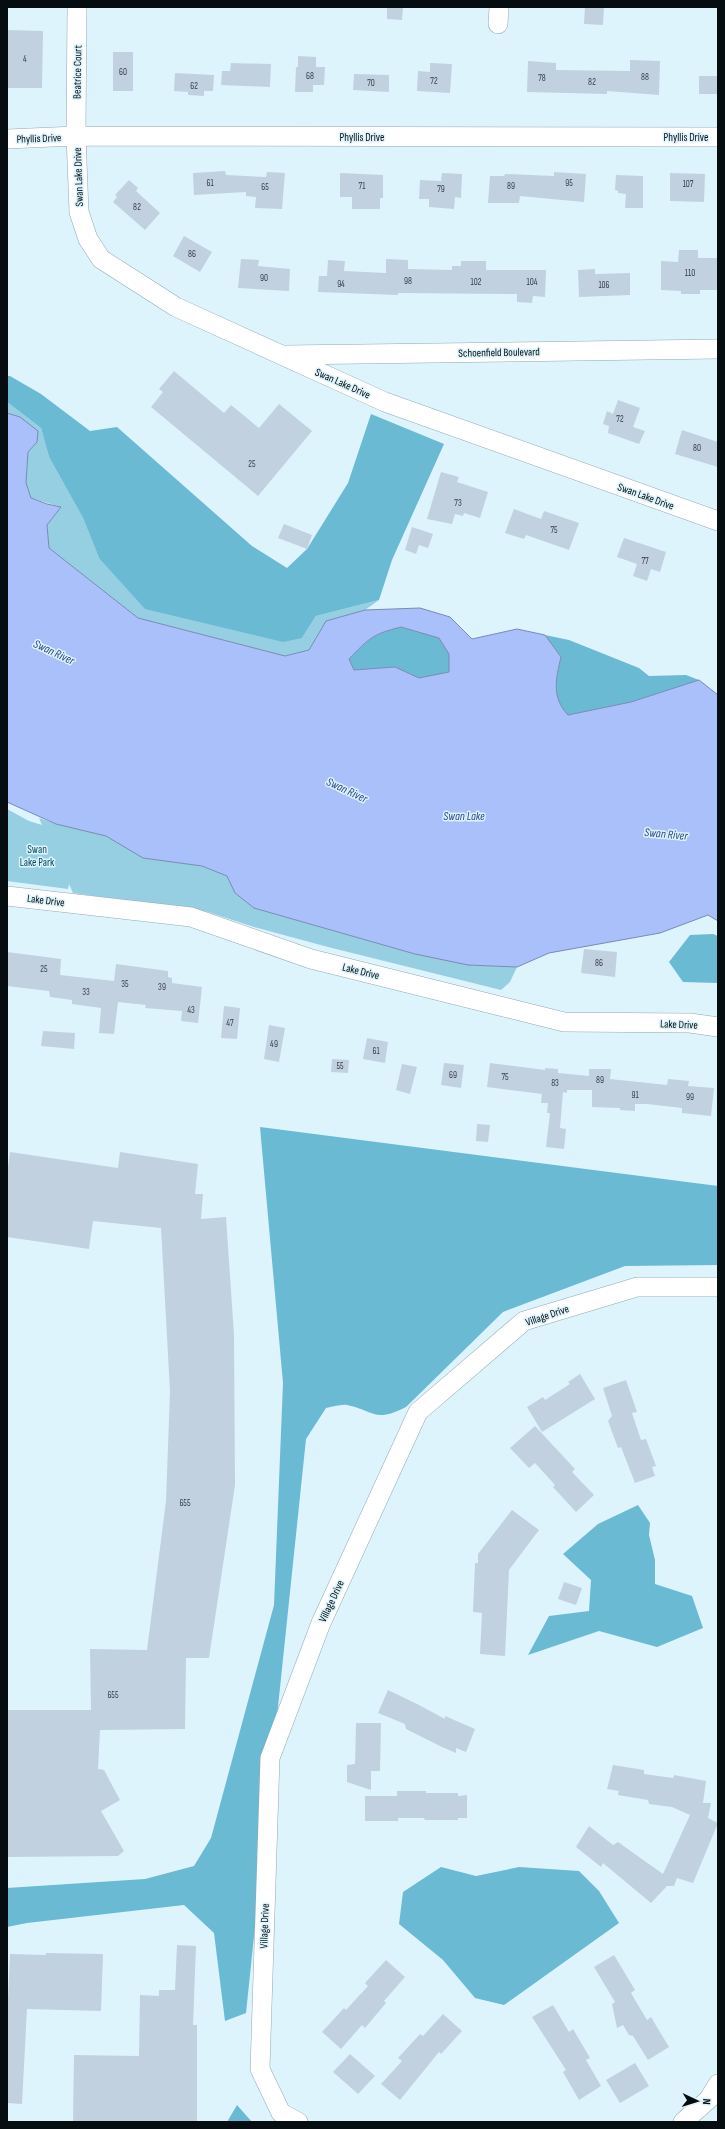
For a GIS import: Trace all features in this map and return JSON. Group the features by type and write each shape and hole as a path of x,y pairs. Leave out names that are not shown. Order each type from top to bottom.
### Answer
{"street":[{"name":"Beatrice Court","path":"76,136 77,7"},
{"name":"Phyllis Drive","path":"7,139 76,136 718,137"},
{"name":"Swan Lake Drive","path":"76,136 79,212 88,239 101,259 176,308 385,402 718,521"},
{"name":"Schoenfield Boulevard","path":"280,355 718,349"},
{"name":"Lake Drive","path":"7,896 191,917 311,959 564,1022 690,1023 718,1027"},
{"name":"Village Drive","path":"298,2122 281,2112 260,2069 270,1758 320,1623 418,1412 524,1321 637,1287 718,1287"},
{"path":"683,2122 709,2099 718,2084"}],"green space":[{"path":"7,402 41,428 49,457 83,518 99,558 302,638 316,616 379,600 365,610 326,621 309,650 285,656 138,618 49,548 47,525 61,507 31,498 26,483 28,452 37,442 20,417 7,413"},
{"name":"Swan Lake Park","path":"7,809 29,821 42,825 39,818 56,824 106,836 143,858 202,866 227,876 235,893 254,908 415,954 468,965 517,967 510,982 501,990 328,947 254,927 208,912 73,893 69,884 68,889 7,881"}],"shaded area":[{"path":"7,376 10,376 41,394 90,431 117,427 252,546 287,568 307,549 348,483 371,414 444,444 392,560 379,600 316,616 302,638 283,642 145,609 99,558 83,518 49,457 41,428 7,402"},
{"path":"401,627 439,638 449,654 449,672 419,678 395,667 354,670 349,659 367,641 384,632"},
{"path":"545,635 569,640 639,668 649,676 686,675 699,680 631,702 568,715 559,701 556,688 561,657"},
{"path":"713,934 718,936 718,983 683,982 669,962 690,935"},
{"path":"260,1127 718,1186 718,1265 625,1266 503,1312 406,1407 396,1412 381,1415 347,1405 326,1408 306,1439 246,2013 225,2021 214,1933 184,1905 27,1923 7,1927 7,1888 145,1879 194,1866 211,1838 274,1605 283,1383"},
{"path":"638,1505 650,1523 649,1535 655,1560 655,1584 692,1596 703,1628 657,1647 599,1631 528,1655 549,1616 589,1611 591,1580 563,1554 598,1524"},
{"path":"441,1867 476,1876 519,1867 579,1871 599,1891 619,1923 504,2005 475,1998 443,1960 399,1924 403,1892"},
{"path":"237,2105 252,2122 227,2122"}],"water":[{"name":"Swan Lake","path":"7,413 20,417 38,431 37,442 28,452 26,483 31,498 61,507 47,525 49,548 138,618 285,656 309,650 326,621 365,610 420,608 450,617 472,639 517,629 545,635 561,657 556,687 559,701 568,715 631,702 699,680 718,695 718,921 708,915 660,933 549,953 517,967 468,965 415,954 254,908 235,893 227,876 202,866 143,858 106,836 56,824 7,802","holes":["401,627 439,638 449,654 449,672 419,678 395,667 354,670 349,659 367,641 384,632"]}],"building":[{"path":"387,7 403,7 402,20 387,19"},
{"path":"585,7 604,7 603,25 584,24"},
{"path":"7,30 43,31 42,88 7,88"},
{"path":"113,52 133,52 133,91 113,91"},
{"path":"298,56 316,57 316,67 325,67 324,85 313,85 313,92 295,92"},
{"path":"630,60 660,61 659,95 607,91 607,94 527,92 528,61 556,63 556,70 630,71"},
{"path":"231,63 271,64 270,87 221,85 222,71 230,71"},
{"path":"430,63 452,64 450,93 417,91 418,71 430,72"},
{"path":"175,73 214,75 213,91 204,91 204,96 188,95 188,92 174,91"},
{"path":"354,74 389,75 389,92 353,90"},
{"path":"699,76 718,76 718,94 699,94"},
{"path":"225,171 226,175 266,177 267,172 285,173 282,209 255,208 256,197 246,196 246,192 194,195 193,173"},
{"path":"554,172 586,174 584,202 520,196 519,203 488,203 490,176 504,176 505,174 554,176"},
{"path":"340,173 383,175 383,198 380,198 380,209 352,209 352,197 340,197"},
{"path":"442,173 462,174 461,198 455,197 454,209 429,207 429,199 419,199 420,180 441,181"},
{"path":"670,173 705,174 704,202 670,201"},
{"path":"616,175 643,176 643,208 625,208 626,194 618,193 618,191 615,190"},
{"path":"129,180 138,188 136,191 160,213 145,230 113,202 117,197 115,195"},
{"path":"184,236 212,252 200,272 173,256"},
{"path":"679,250 698,250 698,258 718,258 718,290 700,290 700,294 681,294 681,291 661,290 661,261 678,262"},
{"path":"241,259 259,260 258,266 290,269 289,291 238,288"},
{"path":"386,259 408,260 408,269 452,270 452,266 461,266 461,261 486,261 486,270 546,270 545,297 533,296 532,303 517,302 517,294 398,293 398,295 318,292 319,276 327,276 328,260 345,261 344,271 386,273"},
{"path":"595,269 595,274 630,273 630,295 579,297 578,270"},
{"path":"174,371 224,413 231,405 259,428 279,404 312,431 258,496 151,407 163,392 159,389"},
{"path":"618,400 640,408 633,427 645,431 639,444 608,433 609,426 603,424 607,411 613,414"},
{"path":"682,430 718,442 718,467 675,454"},
{"path":"441,472 459,477 457,482 488,492 480,518 464,513 463,516 455,514 452,524 427,519"},
{"path":"514,509 541,519 544,511 579,523 569,550 526,535 524,539 505,533"},
{"path":"284,524 312,535 307,549 278,538"},
{"path":"412,527 433,534 428,548 419,545 416,554 405,550"},
{"path":"624,538 666,552 660,572 651,569 647,581 633,576 637,564 617,557"},
{"path":"584,949 617,952 615,977 581,973"},
{"path":"7,952 61,959 60,975 114,981 116,964 168,971 168,977 172,978 172,983 202,987 198,1023 181,1021 182,1011 145,1008 146,1005 118,1002 114,1034 99,1033 101,1008 72,1004 72,1000 50,997 49,991 7,986"},
{"path":"224,1006 240,1008 237,1039 221,1038"},
{"path":"269,1025 285,1028 279,1062 264,1059"},
{"path":"43,1031 75,1033 74,1049 41,1046"},
{"path":"367,1038 388,1042 385,1063 363,1059"},
{"path":"332,1059 349,1060 348,1073 331,1072"},
{"path":"444,1063 464,1065 461,1088 441,1085"},
{"path":"490,1063 545,1070 545,1068 558,1069 558,1073 589,1076 589,1069 611,1069 610,1079 667,1085 668,1079 689,1081 688,1086 714,1088 711,1116 682,1113 682,1108 647,1104 635,1104 635,1111 620,1110 620,1108 592,1107 592,1090 567,1090 567,1093 563,1092 560,1128 566,1129 564,1149 546,1147 550,1113 547,1113 548,1103 541,1103 542,1094 487,1087"},
{"path":"402,1064 417,1067 410,1094 396,1090"},
{"path":"477,1124 490,1125 488,1142 476,1141"},
{"path":"10,1152 118,1168 120,1152 198,1164 195,1194 203,1194 201,1219 226,1217 234,1335 235,1485 209,1658 186,1658 185,1729 100,1730 98,1769 104,1770 120,1800 101,1811 124,1851 118,1856 7,1857 7,1710 91,1710 90,1649 147,1650 166,1501 170,1391 161,1228 93,1221 89,1249 7,1237 7,1176"},
{"path":"580,1374 595,1399 542,1432 527,1407 543,1397 545,1400 570,1384 568,1382"},
{"path":"626,1380 637,1412 632,1413 641,1440 646,1439 656,1466 652,1467 655,1476 635,1483 621,1447 618,1448 608,1421 612,1416 603,1388"},
{"path":"535,1426 575,1469 572,1472 594,1495 576,1512 553,1487 555,1485 535,1463 529,1468 510,1448"},
{"path":"512,1510 539,1530 509,1570 505,1656 480,1654 482,1613 473,1612 475,1563 478,1563 478,1554"},
{"path":"564,1582 582,1588 576,1605 558,1599"},
{"path":"388,1690 445,1719 445,1716 475,1729 466,1752 456,1748 456,1753 442,1747 406,1729 405,1724 378,1713"},
{"path":"356,1723 381,1723 380,1771 371,1771 371,1790 347,1782 347,1765 355,1764"},
{"path":"613,1765 644,1770 644,1774 673,1778 674,1775 706,1781 703,1803 711,1803 708,1818 718,1823 693,1883 677,1878 674,1886 667,1886 651,1903 603,1863 601,1867 576,1847 589,1826 613,1845 618,1842 663,1874 690,1815 672,1807 649,1804 648,1800 618,1795 619,1791 607,1789"},
{"path":"397,1791 426,1791 426,1793 458,1793 458,1796 467,1795 467,1818 458,1818 458,1820 425,1820 424,1818 398,1818 398,1821 365,1821 365,1796 397,1796"},
{"path":"177,1945 196,1946 193,2025 197,2025 197,2122 73,2122 74,2055 139,2056 140,1995 159,1996 159,1990 175,1990"},
{"path":"46,1953 103,1954 101,2011 27,2009 22,2104 7,2103 7,2021 10,1954 46,1955"},
{"path":"614,1955 635,1990 631,1993 647,2020 651,2017 669,2047 648,2060 633,2036 629,2035 623,2025 617,2028 612,2004 615,2002 594,1967"},
{"path":"386,1960 405,1977 384,2001 386,2003 365,2028 362,2025 341,2049 322,2032 344,2008 346,2010 368,1986 365,1983"},
{"path":"553,2005 569,2032 573,2029 590,2058 586,2060 601,2086 579,2100 563,2072 566,2070 532,2017"},
{"path":"443,2014 462,2031 441,2054 439,2052 400,2100 381,2084 402,2061 398,2058 420,2034 423,2036"},
{"path":"350,2054 375,2076 358,2094 333,2072"},
{"path":"635,2063 649,2086 620,2103 606,2080"}],"water label":[{"name":"Swan River","path":"54,652"},
{"name":"Swan River","path":"347,790"},
{"name":"Swan River","path":"666,834"}]}
